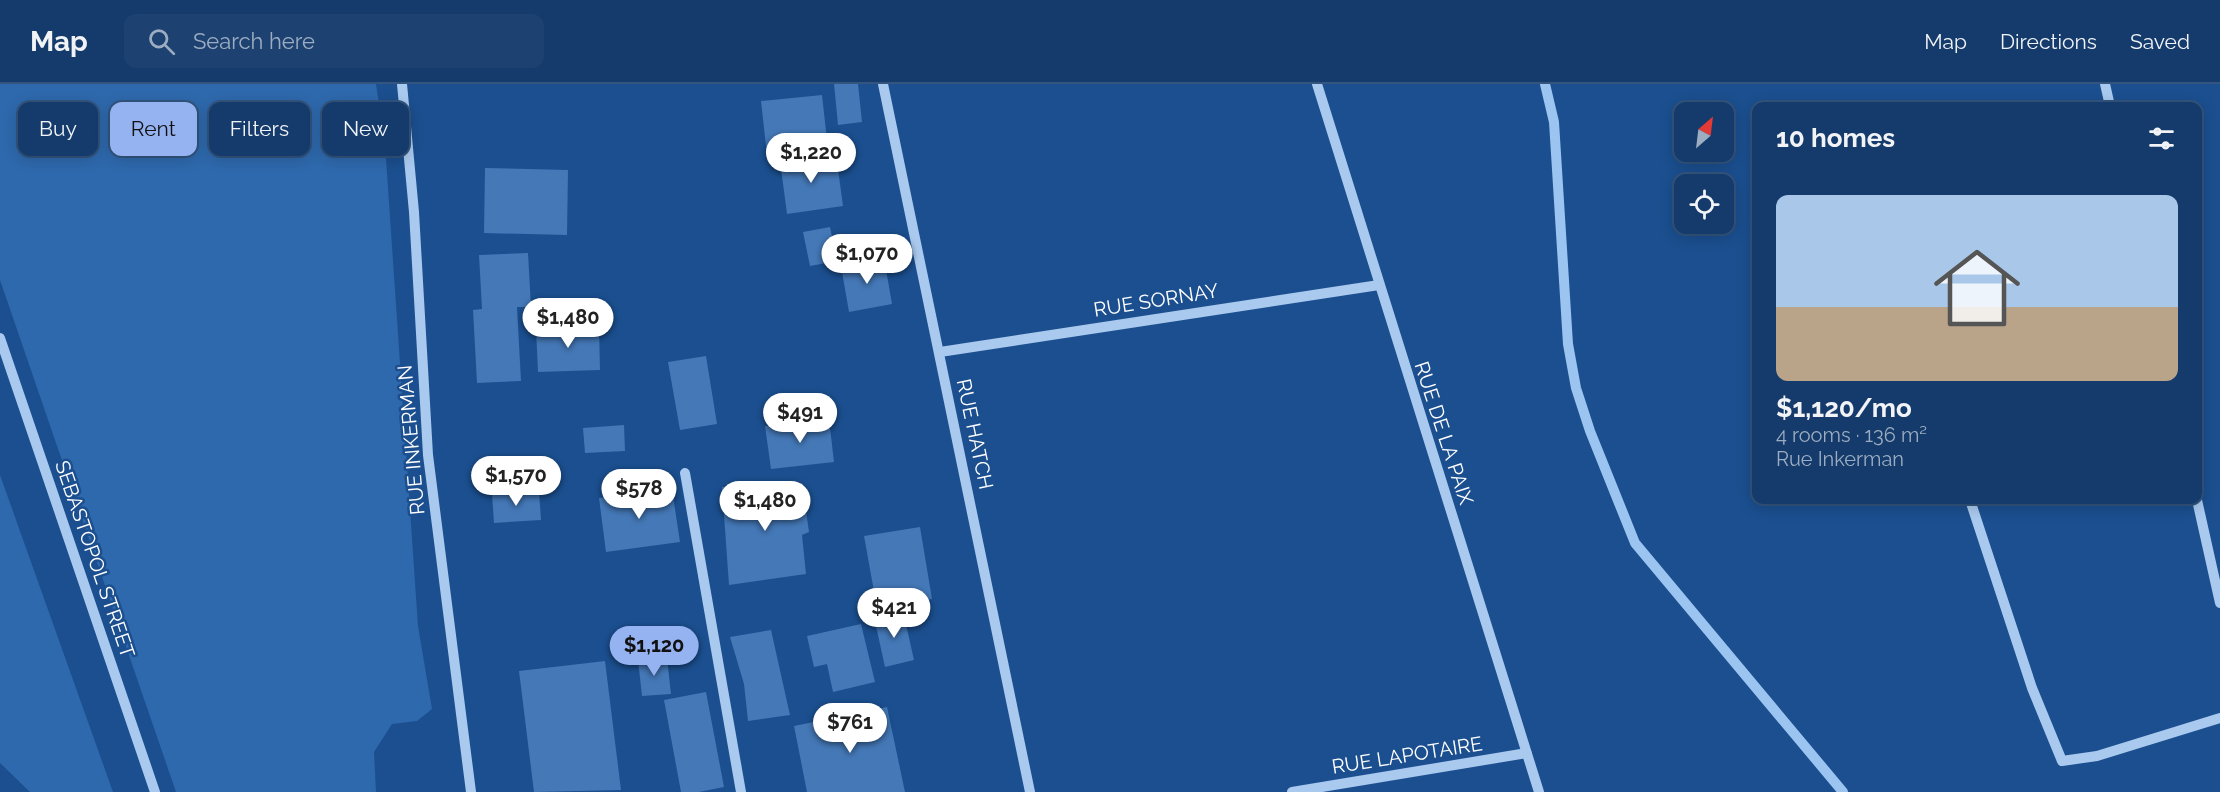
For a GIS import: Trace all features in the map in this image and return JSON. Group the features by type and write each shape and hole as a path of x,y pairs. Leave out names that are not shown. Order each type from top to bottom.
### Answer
{"street":[{"name":"RUE INKERMAN","path":"402,84 414,212 428,455 471,792"},
{"name":"RUE HATCH","path":"883,84 1030,792"},
{"name":"RUE DE LA PAIX","path":"1317,84 1539,792"},
{"path":"2105,84 2109,102"},
{"name":"RUE SORNAY","path":"940,352 1379,285"},
{"name":"SEBASTOPOL STREET","path":"0,338 154,792"},
{"path":"686,472 741,792"},
{"path":"1971,504 2032,688 2062,761 2097,756 2220,718"},
{"path":"2198,504 2220,603"},
{"name":"RUE LAPOTAIRE","path":"1292,792 1527,753"}],"shaded area":[{"path":"0,84 376,84 379,102 322,102 322,156 386,156 418,626 432,709 417,721 392,724 374,752 376,792 176,792 0,280"},
{"path":"0,475 113,792 30,792 0,763"}],"building":[{"path":"834,84 858,84 862,122 838,125"},
{"path":"822,95 828,149 767,155 761,101"},
{"path":"836,154 843,206 787,214 780,161"},
{"path":"485,168 568,170 567,235 484,233"},
{"path":"830,227 837,261 810,266 803,232"},
{"path":"528,253 531,307 517,307 521,381 477,383 473,310 482,309 479,255"},
{"path":"884,258 892,304 849,312 841,266"},
{"path":"599,327 600,370 538,372 536,329"},
{"path":"706,356 717,424 680,430 668,362"},
{"path":"829,419 834,462 771,469 765,426"},
{"path":"624,425 625,451 585,453 583,428"},
{"path":"802,483 809,532 802,535 806,574 729,585 722,487"},
{"path":"672,489 680,542 606,552 599,498"},
{"path":"539,491 541,520 494,523 492,494"},
{"path":"920,527 932,599 877,608 864,536"},
{"path":"903,611 914,660 885,667 874,617"},
{"path":"861,624 875,682 833,692 827,664 814,667 807,636"},
{"path":"771,630 790,715 748,721 744,684 730,637"},
{"path":"667,658 671,694 642,696 638,660"},
{"path":"605,661 621,790 534,792 519,671"},
{"path":"706,692 724,787 699,792 681,792 664,700"},
{"path":"887,707 905,792 807,792 794,726"}],"waterway":[{"path":"1545,84 1554,122 1568,344 1576,388 1590,431 1635,543 1843,792"}]}
